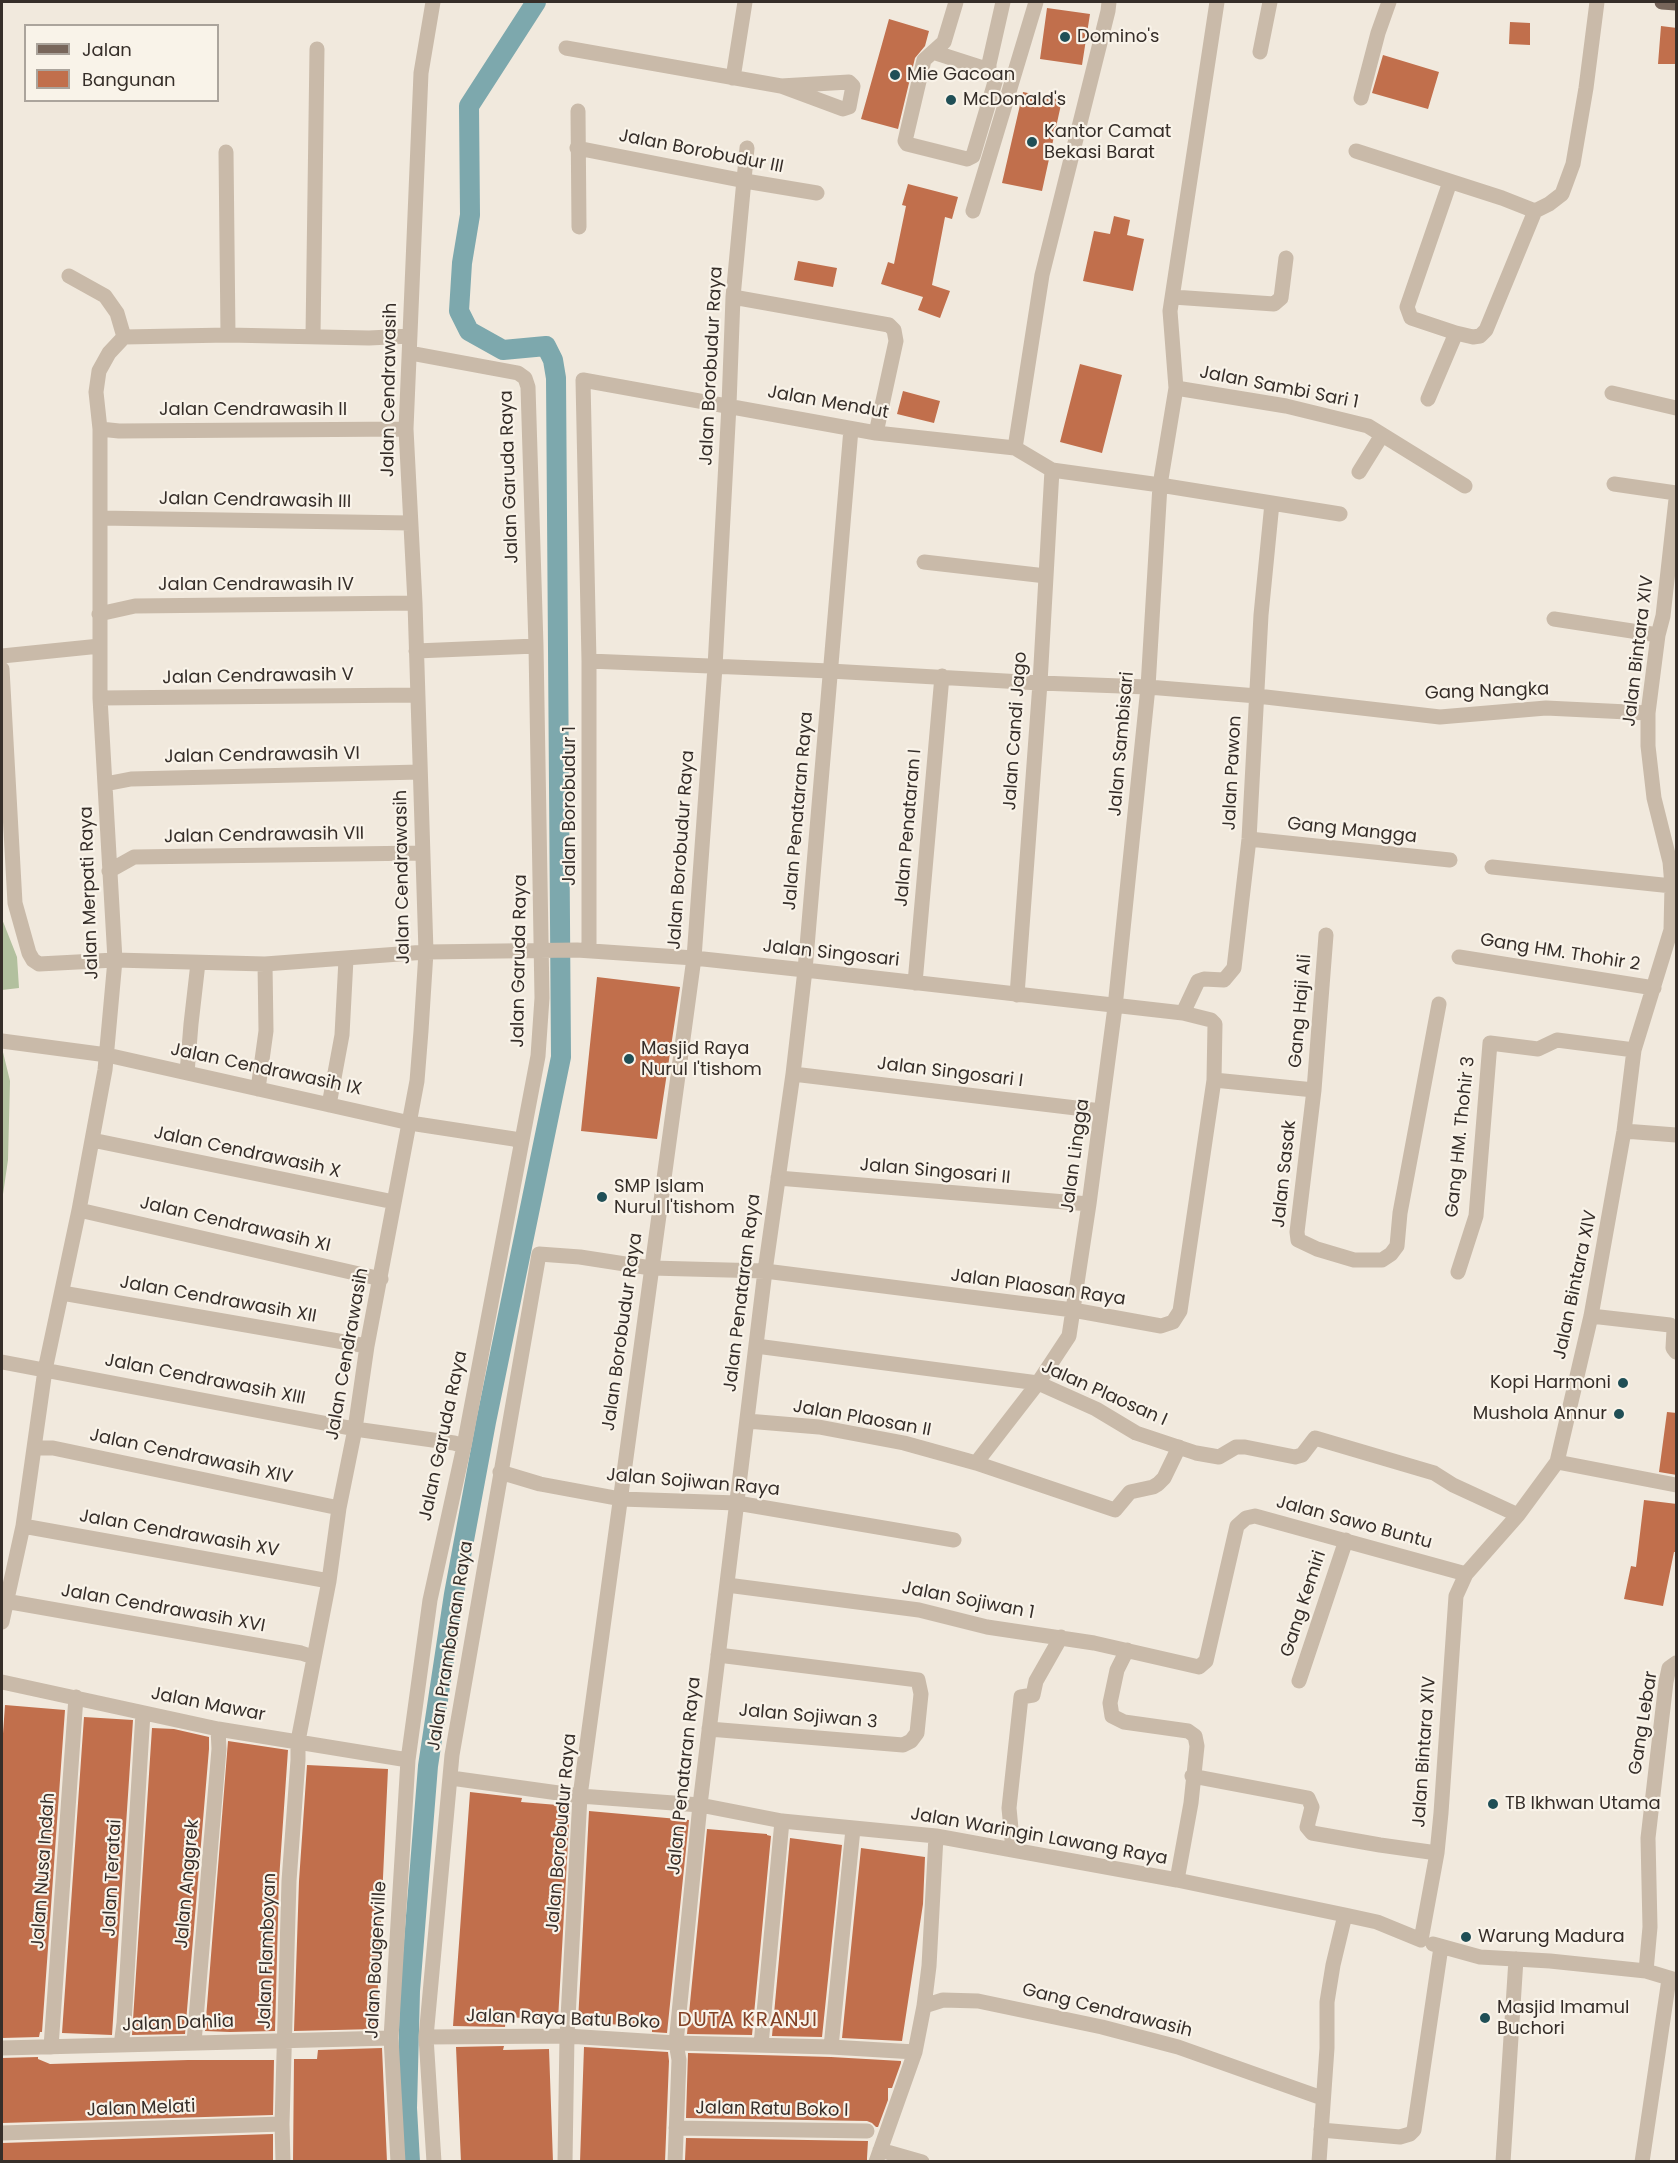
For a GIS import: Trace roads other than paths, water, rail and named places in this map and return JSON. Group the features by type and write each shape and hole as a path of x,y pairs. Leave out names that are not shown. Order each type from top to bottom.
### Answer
{"main road":[{"path":"1662,2 1677,3"}],"street":[{"name":"Jalan Cendrawasih","path":"298,1741 329,1581 339,1508 356,1429 367,1346 417,1082 426,952 416,695 415,603 406,429 421,73 433,2"},
{"path":"733,78 745,2"},
{"path":"956,2 944,42 924,60 905,141 907,144 967,159 973,156 995,82 989,70 989,64 1003,2"},
{"path":"973,211 1036,2"},
{"path":"1015,447 1042,275 1109,2"},
{"name":"Jalan Sambisari","path":"1115,1006 1148,687 1160,485 1176,388 1170,311 1217,2"},
{"path":"1260,52 1270,2"},
{"path":"1361,98 1378,33 1389,2"},
{"path":"1449,182 1407,307 1411,318 1456,333 1473,337 1480,336 1486,330 1535,211 1562,194 1573,164 1597,2"},
{"path":"566,48 781,86"},
{"path":"313,336 317,49"},
{"path":"933,52 989,70"},
{"path":"578,111 579,227"},
{"name":"Jalan Borobudur III","path":"578,148 817,193"},
{"name":"Jalan Borobudur Raya","path":"565,2162 567,2036 580,1796 694,958 715,667 733,297 747,148"},
{"path":"1356,151 1502,198 1535,211"},
{"path":"226,152 228,335"},
{"path":"1173,297 1274,304 1281,298 1286,258"},
{"path":"69,276 105,296 117,313 124,337 228,335 369,338 410,336"},
{"path":"733,297 889,325 894,330 896,340 876,433"},
{"path":"1428,399 1456,333"},
{"name":"Jalan Merpati Raya","path":"2,1622 23,1526 45,1370 79,1210 107,1055 115,960 100,698 100,429 96,392 99,371 109,352 124,337"},
{"name":"Jalan Garuda Raya","path":"408,1760 430,1600 464,1446 538,1056 548,949 528,387 525,378 518,373 410,353"},
{"name":"Jalan Mendut","path":"589,662 583,380 876,433 1015,447 1053,470 1340,514"},
{"name":"Jalan Sambi Sari 1","path":"1176,388 1286,406 1368,426 1465,486"},
{"path":"1612,393 1677,408"},
{"name":"Jalan Cendrawasih II","path":"100,429 406,429"},
{"name":"Jalan Penataran Raya","path":"675,2162 679,2060 676,2043 700,1805 765,1271 793,1074 805,970 851,429"},
{"path":"1359,472 1382,435"},
{"name":"Jalan Candi Jago","path":"1017,995 1053,470"},
{"path":"1614,483 1676,502"},
{"name":"Jalan Bintara XIV","path":"1421,1940 1437,1853 1446,1766 1456,1596 1466,1574 1518,1515 1557,1462 1591,1316 1624,1131 1634,1050 1646,1008 1674,930 1670,862 1650,773 1648,713 1658,636 1670,617 1676,502"},
{"name":"Jalan Pawon","path":"1183,1013 1198,981 1224,980 1234,969 1249,839 1261,615 1272,503"},
{"name":"Jalan Cendrawasih III","path":"100,518 410,523"},
{"path":"924,562 1046,576"},
{"name":"Jalan Cendrawasih IV","path":"99,614 135,606 415,603"},
{"path":"1554,619 1658,636"},
{"path":"2,656 100,646"},
{"path":"416,651 536,646"},
{"name":"Gang Nangka","path":"589,662 1148,687 1257,696 1440,717 1546,708 1648,713"},
{"name":"Jalan Borobudur 1","path":"583,951 589,662"},
{"path":"2,669 4,784"},
{"name":"Jalan Penataran I","path":"915,983 942,676"},
{"name":"Jalan Cendrawasih V","path":"100,698 416,695"},
{"name":"Jalan Cendrawasih VI","path":"105,784 131,778 420,772"},
{"name":"Jalan Singosari","path":"4,784 14,852 15,903 29,953 39,964 115,960 265,964 426,952 548,949 694,958 1115,1006"},
{"name":"Gang Mangga","path":"1249,839 1450,860"},
{"name":"Jalan Cendrawasih VII","path":"109,871 134,857 422,853"},
{"path":"1492,867 1672,886"},
{"name":"Gang Haji Ali","path":"1314,1090 1326,935"},
{"name":"Gang HM. Thohir 2","path":"1459,957 1654,988"},
{"path":"329,1105 342,1035 345,959"},
{"path":"187,1073 198,963"},
{"path":"258,1089 266,1031 265,964"},
{"name":"Jalan Sasak","path":"1314,1090 1297,1232 1298,1240 1317,1249 1354,1260 1382,1260 1397,1246 1400,1213 1438,1004"},
{"path":"1115,1006 1183,1013 1211,1020 1215,1024 1214,1080 1314,1090"},
{"name":"Jalan Lingga","path":"1038,1383 1070,1336 1115,1006"},
{"name":"Gang HM. Thohir 3","path":"1458,1272 1476,1216 1490,1043 1538,1049 1557,1040 1634,1050"},
{"name":"Jalan Cendrawasih IX","path":"2,1041 107,1055 396,1118 410,1123 521,1142"},
{"name":"Jalan Singosari I","path":"793,1074 1101,1111"},
{"name":"Jalan Plaosan Raya","path":"651,1268 765,1271 1073,1310 1161,1326 1173,1322 1180,1311 1214,1080"},
{"path":"1624,1131 1677,1135"},
{"name":"Jalan Cendrawasih X","path":"92,1140 394,1202"},
{"name":"Jalan Singosari II","path":"778,1178 1089,1204"},
{"name":"Jalan Cendrawasih XI","path":"79,1210 381,1279"},
{"name":"Jalan Prambanan Raya","path":"434,2162 426,2037 452,1755 539,1254 580,1257 651,1268"},
{"name":"Jalan Cendrawasih XII","path":"62,1293 367,1346"},
{"path":"1591,1316 1670,1325 1674,1330 1673,1348 1677,1352"},
{"name":"Jalan Plaosan I","path":"756,1346 1038,1383 1096,1409 1136,1433 1219,1457 1236,1447 1295,1457 1302,1455 1315,1438 1434,1473 1453,1485 1518,1515"},
{"name":"Jalan Cendrawasih XIII","path":"2,1362 356,1429 464,1446"},
{"path":"976,1463 1038,1383"},
{"name":"Jalan Plaosan II","path":"747,1421 819,1427 904,1443 976,1463 1115,1510 1130,1492 1158,1484 1164,1478 1179,1447"},
{"name":"Jalan Cendrawasih XIV","path":"35,1448 53,1448 339,1508"},
{"path":"1557,1462 1677,1485"},
{"name":"Jalan Sojiwan Raya","path":"500,1472 540,1484 621,1498 737,1503 954,1540"},
{"name":"Jalan Sawo Buntu","path":"1199,1667 1206,1661 1238,1526 1246,1518 1255,1516 1466,1574"},
{"name":"Jalan Cendrawasih XV","path":"23,1526 329,1581"},
{"name":"Gang Kemiri","path":"1299,1681 1346,1540"},
{"name":"Jalan Sojiwan 1","path":"727,1585 919,1610 987,1627 1061,1637 1199,1667"},
{"name":"Jalan Cendrawasih XVI","path":"5,1601 313,1657"},
{"path":"1013,1850 1009,1808 1021,1697 1033,1695 1036,1681 1061,1637"},
{"path":"1126,1650 1117,1670 1110,1703 1112,1716 1124,1722 1188,1731 1195,1736 1197,1746 1192,1776 1191,1803 1177,1880"},
{"name":"Jalan Sojiwan 3","path":"709,1729 903,1744 911,1742 916,1733 921,1694 918,1680 871,1676 718,1655"},
{"name":"Gang Lebar","path":"1647,1971 1650,1927 1648,1838 1666,1682 1670,1668 1677,1663"},
{"name":"Jalan Mawar","path":"2,1682 218,1729 408,1760"},
{"name":"Jalan Nusa Indah","path":"51,2047 76,1697"},
{"name":"Jalan Teratai","path":"121,2045 143,1713"},
{"name":"Jalan Anggrek","path":"194,2042 218,1761 218,1729"},
{"name":"Jalan Flamboyan","path":"283,2162 282,2124 289,1881 298,1741"},
{"name":"Jalan Bougenville","path":"398,2162 391,2038 408,1760"},
{"path":"1192,1776 1308,1798 1312,1807 1307,1827 1312,1833 1437,1853"},
{"name":"Jalan Waringin Lawang Raya","path":"451,1778 580,1796 700,1805 782,1821 936,1836 1177,1880 1345,1915"},
{"path":"760,2045 782,1821"},
{"path":"831,2047 854,1829"},
{"path":"922,2162 878,2156 915,2052 924,2006 929,1966 936,1836"},
{"path":"1319,2162 1327,2048 1327,2002 1345,1915 1377,1922 1441,1947 1480,1957 1647,1971 1673,1980 1642,2162"},
{"path":"1321,2130 1400,2137 1414,2130 1441,1947"},
{"path":"1503,2162 1516,1959"},
{"name":"Gang Cendrawasih","path":"924,2006 943,2000 978,2001 1102,2027 1178,2047 1322,2098"},
{"name":"Jalan Raya Batu Boko","path":"426,2037 567,2036 676,2043 831,2047 915,2052"},
{"name":"Jalan Dahlia","path":"2,2048 391,2038"},
{"name":"Jalan Melati","path":"2,2133 282,2124"},
{"name":"Jalan Ratu Boko I","path":"676,2128 867,2131"}],"waterway":[{"path":"410,2162 407,2108 410,1991 428,1766 454,1594 486,1422 561,1057 556,378 553,360 546,346 503,350 469,331 459,311 462,263 470,215 469,106 536,2"}],"place":[{"name":"Domino's","path":"1065,37"},
{"name":"Mie Gacoan","path":"895,75"},
{"name":"McDonald's","path":"951,100"},
{"name":"Kantor Camat Bekasi Barat","path":"1032,142"},
{"name":"Masjid Raya Nurul I'tishom","path":"629,1059"},
{"name":"SMP Islam Nurul I'tishom","path":"602,1197"},
{"name":"Kopi Harmoni","path":"1623,1383"},
{"name":"Mushola Annur","path":"1619,1414"},
{"name":"TB Ikhwan Utama","path":"1493,1804"},
{"name":"Warung Madura","path":"1466,1937"},
{"name":"Masjid Imamul Buchori","path":"1485,2018"}],"district":[{"name":"DUTA KRANJI","path":"748,2021"}]}
